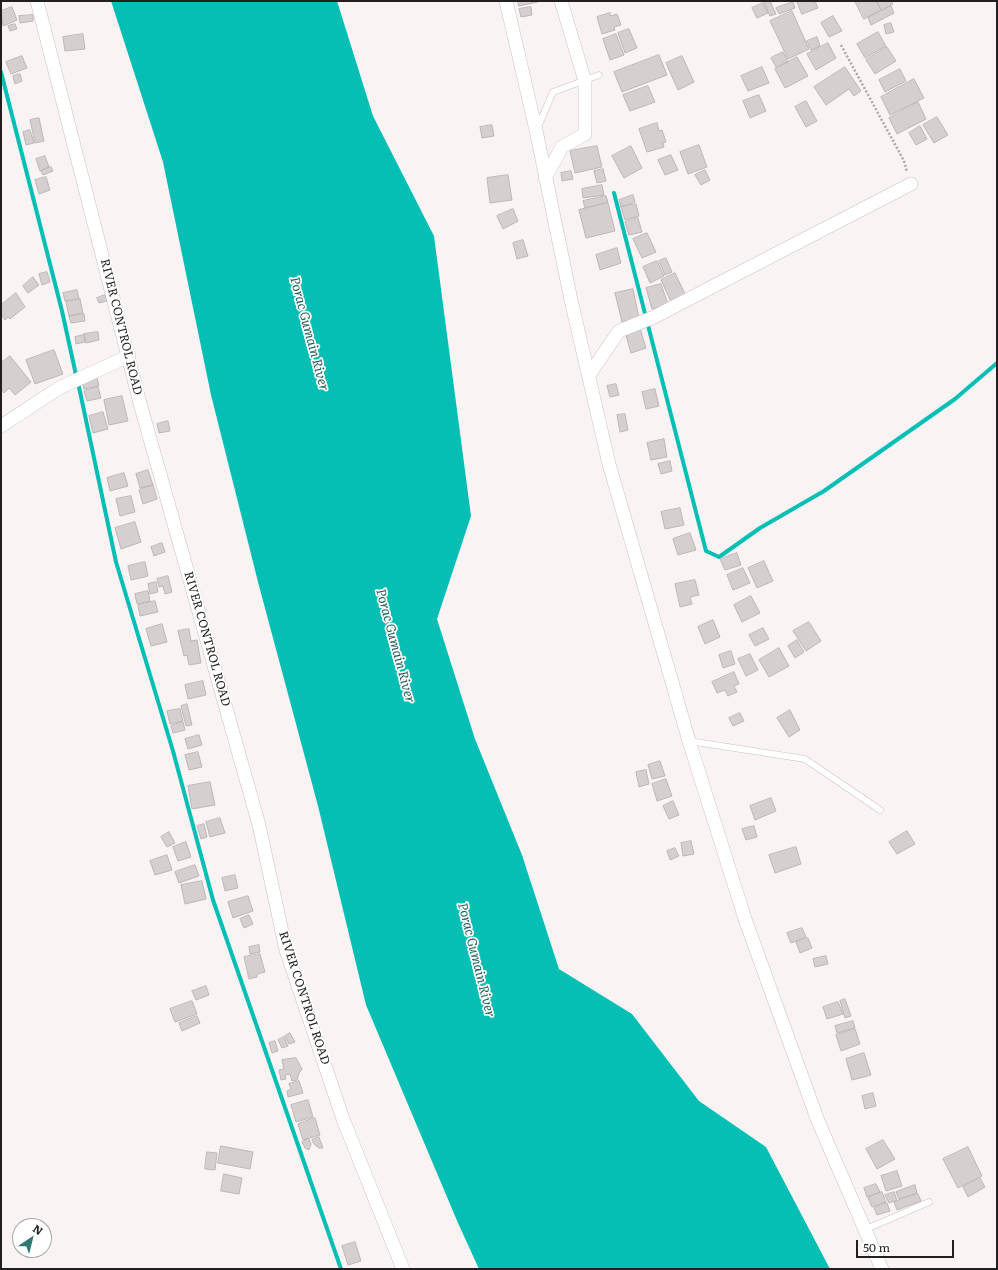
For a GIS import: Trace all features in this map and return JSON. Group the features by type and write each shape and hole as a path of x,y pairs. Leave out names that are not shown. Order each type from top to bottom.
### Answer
{"street":[{"name":"RIVER CONTROL ROAD","path":"37,1 141,407 259,826 286,950 343,1119 403,1269"},
{"path":"506,1 536,130 545,178 609,464 689,741 745,919 818,1121 882,1269"},
{"path":"545,178 562,147 585,134 585,81 561,1"},
{"path":"589,375 620,331 654,317 911,184"},
{"path":"1,426 59,388 129,356"}],"lane":[{"path":"536,130 553,92 600,75"},
{"path":"689,741 805,759 880,810"},
{"path":"864,1230 929,1202"}],"path":[{"path":"841,45 904,161 911,184"}],"water":[{"name":"Porac Gumain River","path":"111,1 337,1 373,116 434,236 471,516 437,619 475,739 522,855 559,969 632,1014 699,1101 766,1147 830,1269 479,1269 458,1223 366,1005 318,806 258,582 211,395 163,162"}],"building":[{"path":"518,1 538,1 538,2 519,6"},
{"path":"770,1 776,14 770,16 764,2"},
{"path":"797,1 815,1 818,8 802,14"},
{"path":"855,1 876,1 881,10 864,19"},
{"path":"877,1 891,1 893,4 882,10"},
{"path":"793,2 795,8 779,14 776,8"},
{"path":"763,3 768,13 757,18 752,8"},
{"path":"891,6 894,13 871,25 868,18"},
{"path":"12,7 17,20 3,26 1,11"},
{"path":"531,7 532,15 521,17 519,9"},
{"path":"792,11 809,49 788,59 770,21"},
{"path":"610,13 611,16 617,14 621,25 614,27 615,30 602,34 597,17"},
{"path":"33,15 33,21 20,23 19,16"},
{"path":"833,16 842,31 829,37 821,23"},
{"path":"891,23 894,32 886,34 884,25"},
{"path":"15,24 17,29 10,31 8,26"},
{"path":"629,29 637,48 625,53 618,33"},
{"path":"878,32 886,46 865,58 857,44"},
{"path":"83,34 85,49 65,51 63,37"},
{"path":"616,34 624,55 610,60 603,39"},
{"path":"817,37 820,46 811,50 807,41"},
{"path":"828,43 836,58 816,70 807,54"},
{"path":"887,47 896,61 875,74 866,60"},
{"path":"783,52 788,62 776,67 771,58"},
{"path":"659,55 667,75 622,92 614,72"},
{"path":"22,56 27,68 11,74 6,62"},
{"path":"682,56 694,82 678,90 666,63"},
{"path":"797,57 808,76 785,88 775,69"},
{"path":"762,67 769,83 748,91 741,76"},
{"path":"845,67 861,91 854,96 849,89 826,105 814,87"},
{"path":"900,69 906,81 885,92 879,80"},
{"path":"20,74 22,81 15,84 13,76"},
{"path":"914,79 924,98 890,115 881,97"},
{"path":"648,86 655,102 630,111 623,95"},
{"path":"759,95 766,111 750,118 743,101"},
{"path":"806,101 817,121 806,127 795,107"},
{"path":"918,102 926,119 897,134 889,118"},
{"path":"937,117 948,135 934,143 923,125"},
{"path":"39,118 44,141 35,143 30,120"},
{"path":"657,123 659,131 662,130 666,142 663,143 664,147 647,152 639,129"},
{"path":"492,125 494,136 482,138 480,127"},
{"path":"920,126 927,139 916,145 909,133"},
{"path":"30,130 34,143 26,145 23,132"},
{"path":"699,145 707,167 688,174 680,152"},
{"path":"597,146 602,167 575,173 570,151"},
{"path":"631,146 642,168 624,178 612,156"},
{"path":"671,155 678,170 665,175 658,160"},
{"path":"45,156 49,167 40,171 36,159"},
{"path":"51,167 53,171 43,175 41,171"},
{"path":"603,169 606,181 597,183 594,171"},
{"path":"705,170 710,180 701,185 695,175"},
{"path":"571,171 573,179 562,181 561,173"},
{"path":"508,175 512,200 490,203 487,178"},
{"path":"46,177 50,190 39,194 35,180"},
{"path":"602,185 604,195 583,198 582,189"},
{"path":"633,195 635,202 621,207 619,200"},
{"path":"606,196 608,202 585,208 583,201"},
{"path":"608,203 615,231 586,238 579,210"},
{"path":"636,204 639,216 625,220 621,207"},
{"path":"513,209 518,221 503,229 497,216"},
{"path":"638,218 642,232 629,235 625,222"},
{"path":"647,233 656,252 642,258 633,239"},
{"path":"523,240 528,256 517,259 513,243"},
{"path":"617,248 621,263 600,270 596,255"},
{"path":"666,258 672,272 665,275 659,261"},
{"path":"657,261 664,276 650,283 643,267"},
{"path":"47,272 50,282 42,285 39,274"},
{"path":"675,273 686,296 671,302 661,280"},
{"path":"33,277 39,285 28,293 23,286"},
{"path":"661,284 668,304 652,309 646,288"},
{"path":"633,289 639,318 622,322 615,293"},
{"path":"77,290 79,299 65,301 63,293"},
{"path":"16,293 25,307 10,319 8,317 5,320 1,315 1,305"},
{"path":"105,295 107,301 99,303 97,298"},
{"path":"80,299 83,313 69,316 66,302"},
{"path":"84,314 85,321 71,323 69,317"},
{"path":"640,328 646,348 631,353 625,332"},
{"path":"98,332 99,340 86,343 84,334"},
{"path":"84,335 85,342 76,344 75,337"},
{"path":"54,350 63,374 35,384 26,360"},
{"path":"10,356 31,382 15,395 9,388 4,393 1,389 1,363"},
{"path":"97,378 99,386 84,389 82,382"},
{"path":"616,384 619,395 610,397 607,386"},
{"path":"98,387 101,398 87,401 84,391"},
{"path":"655,389 659,406 646,409 642,392"},
{"path":"122,396 128,421 109,425 104,400"},
{"path":"103,412 108,429 93,433 89,416"},
{"path":"625,414 628,430 620,432 617,415"},
{"path":"168,421 170,431 159,433 157,424"},
{"path":"664,439 667,457 651,460 647,443"},
{"path":"670,461 672,471 661,474 658,464"},
{"path":"148,470 153,485 140,488 136,474"},
{"path":"124,473 128,486 110,491 107,478"},
{"path":"153,485 157,499 143,504 139,490"},
{"path":"131,496 135,512 120,516 116,499"},
{"path":"680,508 684,525 665,529 661,512"},
{"path":"135,522 141,542 121,549 115,528"},
{"path":"690,533 696,550 678,555 673,539"},
{"path":"162,543 165,552 154,556 151,547"},
{"path":"737,553 741,565 725,570 720,559"},
{"path":"764,561 773,581 757,588 748,568"},
{"path":"145,562 148,576 131,580 128,566"},
{"path":"743,568 750,583 733,590 727,575"},
{"path":"168,576 172,592 165,594 163,586 159,587 157,579"},
{"path":"695,580 699,595 690,597 692,604 680,607 675,584"},
{"path":"156,582 158,592 150,594 148,584"},
{"path":"148,591 150,601 137,604 135,594"},
{"path":"751,596 760,613 742,622 734,605"},
{"path":"155,601 158,612 140,616 138,605"},
{"path":"713,620 720,637 705,644 698,627"},
{"path":"809,622 821,641 806,651 793,631"},
{"path":"162,624 167,642 151,646 146,629"},
{"path":"763,628 769,639 755,646 749,635"},
{"path":"189,629 191,641 197,640 201,663 189,665 187,655 184,656 178,631"},
{"path":"797,640 804,652 795,658 788,646"},
{"path":"779,648 789,666 769,677 759,660"},
{"path":"731,651 735,664 723,668 719,655"},
{"path":"750,654 758,670 746,676 738,659"},
{"path":"734,672 739,684 734,686 737,692 728,696 725,690 717,693 712,682"},
{"path":"203,681 206,695 188,699 185,685"},
{"path":"187,704 192,725 186,726 181,706"},
{"path":"180,709 183,721 170,724 167,711"},
{"path":"790,710 800,730 789,737 777,718"},
{"path":"740,713 744,721 733,726 729,718"},
{"path":"183,722 185,730 173,733 171,726"},
{"path":"199,735 202,745 188,749 185,739"},
{"path":"198,752 202,767 189,770 185,755"},
{"path":"660,761 665,776 652,779 648,765"},
{"path":"646,770 649,784 639,787 636,772"},
{"path":"666,779 672,796 657,801 652,784"},
{"path":"210,782 215,805 192,809 188,786"},
{"path":"771,798 776,811 755,820 750,806"},
{"path":"673,801 679,815 669,819 663,806"},
{"path":"220,818 225,833 210,837 206,822"},
{"path":"204,824 207,837 201,839 197,826"},
{"path":"754,826 757,837 746,840 742,829"},
{"path":"907,831 915,844 897,854 889,842"},
{"path":"169,832 175,843 167,847 161,837"},
{"path":"691,841 694,854 683,856 681,843"},
{"path":"186,842 191,857 178,861 173,847"},
{"path":"796,847 801,864 775,873 769,855"},
{"path":"675,848 679,856 670,860 667,851"},
{"path":"167,855 172,870 155,875 150,861"},
{"path":"195,865 199,876 179,883 175,872"},
{"path":"235,875 238,888 225,891 222,878"},
{"path":"202,881 206,899 185,904 181,885"},
{"path":"248,896 253,911 233,918 228,902"},
{"path":"249,915 253,924 244,928 240,919"},
{"path":"802,928 806,937 791,943 787,933"},
{"path":"808,938 812,948 800,953 796,942"},
{"path":"259,945 260,952 250,954 249,947"},
{"path":"260,954 265,972 257,974 257,977 249,979 244,957"},
{"path":"826,956 828,964 815,967 813,959"},
{"path":"206,986 209,995 196,1000 192,991"},
{"path":"845,999 851,1016 845,1018 840,1001"},
{"path":"192,1001 197,1014 175,1022 170,1009"},
{"path":"838,1002 843,1014 827,1019 823,1007"},
{"path":"197,1016 200,1023 182,1031 179,1023"},
{"path":"853,1021 855,1028 837,1033 835,1026"},
{"path":"855,1029 860,1044 841,1051 836,1035"},
{"path":"290,1033 295,1042 289,1044 285,1036"},
{"path":"284,1037 288,1046 282,1048 278,1040"},
{"path":"275,1041 278,1051 272,1053 269,1043"},
{"path":"864,1053 871,1075 852,1080 846,1059"},
{"path":"296,1058 302,1069 297,1080 292,1081 290,1074 285,1075 286,1079 281,1080 279,1070 284,1069 282,1060"},
{"path":"299,1081 303,1093 288,1097 287,1091 291,1089 289,1084"},
{"path":"873,1093 876,1106 865,1109 862,1096"},
{"path":"308,1100 313,1117 296,1122 291,1105"},
{"path":"315,1118 320,1135 303,1140 298,1124"},
{"path":"319,1137 323,1148 319,1148 312,1140"},
{"path":"309,1139 311,1144 309,1150 305,1148 302,1142"},
{"path":"883,1140 895,1159 877,1169 866,1149"},
{"path":"221,1146 253,1152 250,1169 218,1163"},
{"path":"968,1147 982,1176 958,1188 943,1159"},
{"path":"207,1152 217,1153 215,1170 205,1169"},
{"path":"897,1171 902,1186 886,1191 881,1176"},
{"path":"224,1174 242,1178 239,1194 221,1191"},
{"path":"980,1178 985,1187 968,1197 963,1187"},
{"path":"876,1184 880,1192 867,1197 864,1188"},
{"path":"915,1185 917,1193 899,1199 896,1192"},
{"path":"882,1192 886,1202 872,1207 868,1198"},
{"path":"894,1192 897,1200 889,1203 885,1195"},
{"path":"918,1194 921,1201 897,1210 894,1202"},
{"path":"887,1203 890,1211 877,1215 874,1208"},
{"path":"355,1242 361,1261 348,1265 342,1246"}],"waterway":[{"path":"1,72 62,311 76,375"},
{"path":"614,193 706,551 719,557 760,528 824,491 955,399 997,363"},
{"path":"79,387 116,562 173,751 213,900 341,1269"}]}
